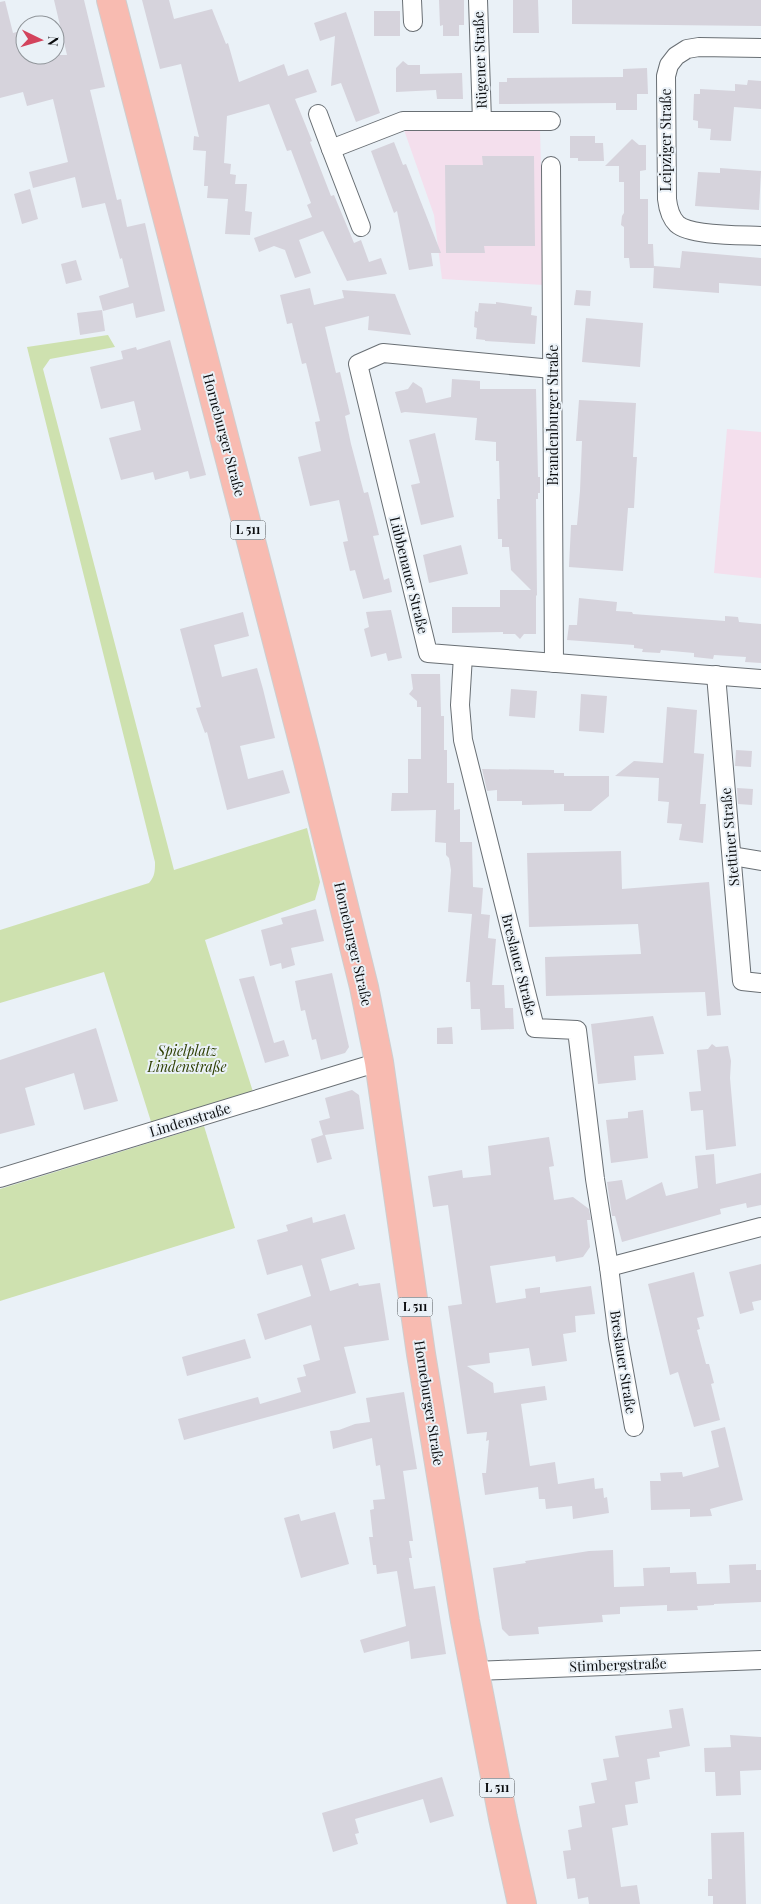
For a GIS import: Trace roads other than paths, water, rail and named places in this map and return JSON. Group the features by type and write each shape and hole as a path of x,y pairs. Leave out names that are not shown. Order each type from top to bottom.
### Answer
{"main road":[{"name":"Horneburger Straße","path":"111,0 308,761 364,987 379,1062 421,1354 474,1671 522,1904"}],"street":[{"path":"412,0 413,22"},
{"name":"Rügener Straße","path":"478,0 482,121"},
{"name":"Leipziger Straße","path":"761,48 687,49 676,56 669,65 666,76 666,118 667,199 669,212 675,223 684,229 695,232 761,236"},
{"path":"318,114 361,227"},
{"name":"Rügener Straße","path":"331,149 403,121 551,121"},
{"name":"Brandenburger Straße","path":"551,166 554,663"},
{"name":"Lübbenauer Straße","path":"552,369 383,353 358,364 428,653 761,679"},
{"name":"Breslauer Straße","path":"463,656 460,705 464,740 535,1028 577,1030 595,1179 618,1338 634,1427"},
{"name":"Stettiner Straße","path":"716,675 742,981 761,983"},
{"path":"732,856 761,861"},
{"name":"Lindenstraße","path":"0,1178 379,1062"},
{"path":"608,1267 761,1227"},
{"name":"Stimbergstraße","path":"474,1671 761,1660"}],"park label":[{"name":"Spielplatz Lindenstraße","path":"187,1060"}]}
